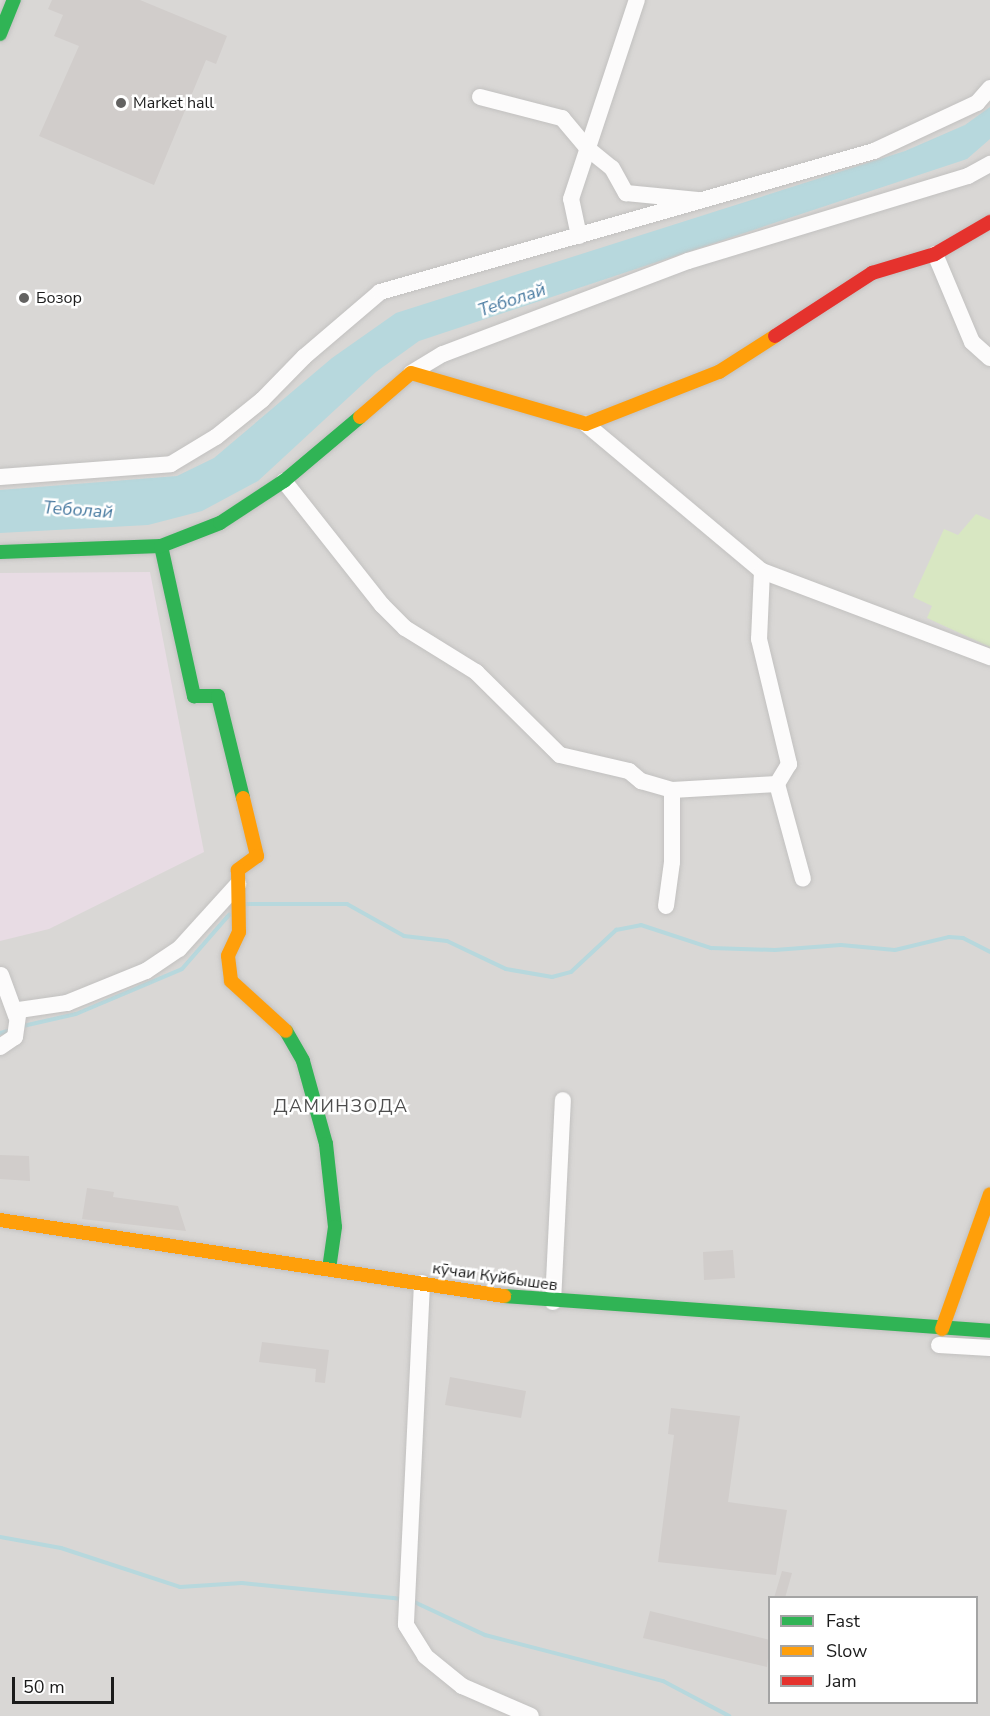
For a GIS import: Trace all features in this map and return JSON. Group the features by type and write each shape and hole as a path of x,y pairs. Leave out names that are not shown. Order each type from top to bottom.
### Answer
{"street":[{"path":"0,34 14,0"},
{"path":"579,236 571,199 637,0"},
{"path":"0,477 171,464 216,437 262,400 303,357 380,292 707,201 874,151 977,103 990,88"},
{"path":"480,97 562,118 587,148 612,168 626,193 707,201"},
{"path":"0,552 161,546 220,523 284,481 411,373 443,354 688,261 968,176 990,164"},
{"path":"586,424 719,372 872,273 935,254 990,222"},
{"path":"935,254 972,342 990,358"},
{"path":"411,373 586,424 762,571 990,657"},
{"path":"284,481 382,605 405,628 476,672 537,737 560,755 629,771 641,781 672,790 777,784"},
{"path":"161,546 194,696 218,696 257,856 238,870 239,932 228,956 231,981 284,1028 303,1061 326,1144 335,1227 329,1269"},
{"path":"762,571 759,639 777,696 789,764 777,784 803,879"},
{"path":"666,906 672,862 672,790"},
{"path":"16,1016 19,1010 67,1003 102,992 146,971 179,950 238,891"},
{"path":"0,1047 15,1037 16,1016 1,975"},
{"path":"552,1302 563,1100"},
{"path":"990,1194 940,1337 990,1348"},
{"name":"кӯчаи Куйбышев","path":"0,1220 552,1302 940,1337 990,1331"},
{"path":"422,1283 406,1624 425,1656 462,1686 531,1716"}],"shaded area":[{"path":"0,0 990,0 990,1716 0,1716"},
{"path":"150,572 204,852 49,929 0,941 0,573"}],"green space":[{"path":"976,514 990,520 990,647 927,618 932,606 913,597 944,529 958,535"}],"water":[{"name":"Теболай","path":"990,107 990,139 967,159 419,341 376,372 258,481 202,511 148,525 0,533 0,490 177,476 214,458 332,358 396,313 905,151 965,125"}],"building":[{"name":"Market hall","path":"52,0 140,0 227,36 216,64 206,60 154,185 39,136 79,46 54,36 63,15 48,9"},
{"path":"0,1155 29,1156 30,1181 0,1179"},
{"path":"87,1188 114,1192 113,1197 178,1206 186,1231 82,1219"},
{"path":"733,1250 735,1278 704,1280 703,1252"},
{"path":"262,1342 329,1350 325,1383 315,1382 316,1369 259,1362"},
{"path":"450,1377 526,1391 521,1418 445,1405"},
{"path":"671,1408 740,1416 728,1502 787,1510 776,1575 658,1562 674,1435 668,1434"},
{"path":"782,1571 792,1573 786,1596 775,1596"},
{"path":"650,1611 768,1640 767,1667 643,1638"}],"waterway":[{"path":"245,904 347,904 404,936 447,941 506,969 552,977 571,972 616,930 641,925 711,948 775,950 841,945 895,950 949,937 963,938 990,952"},
{"path":"23,1026 76,1014 182,969 229,915"},
{"path":"0,1033 8,1031"},
{"path":"0,1537 61,1548 180,1587 242,1583 403,1599"},
{"path":"410,1600 485,1635 663,1681 729,1716"}],"traffic: fast":[{"path":"0,34 14,0"},
{"path":"0,552 161,546 220,523 284,481 360,417"},
{"path":"161,546 194,696 218,696 243,798"},
{"path":"286,1031 303,1061 326,1144 335,1227 329,1269"},
{"path":"504,1296 990,1331"}],"traffic: slow":[{"path":"360,417 411,373 586,424 719,372 775,336"},
{"path":"243,798 257,856 238,870 239,932 228,956 231,981 286,1031"},
{"path":"942,1329 990,1194"},
{"path":"0,1220 504,1296"}],"traffic: jam":[{"path":"775,336 872,273 935,254 990,222"}],"place":[{"name":"Market hall","path":"121,103"},
{"name":"Бозор","path":"24,298"}],"district":[{"name":"ДАМИНЗОДА","path":"341,1106"}]}
